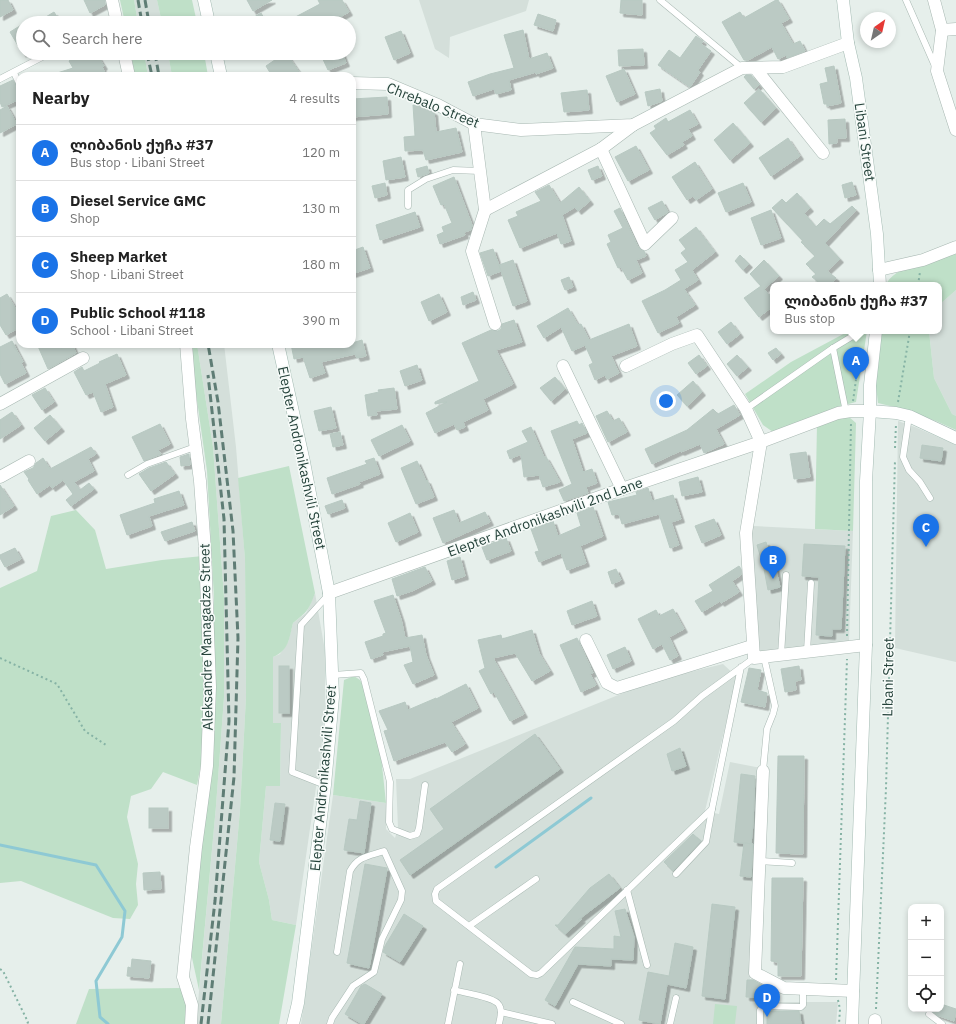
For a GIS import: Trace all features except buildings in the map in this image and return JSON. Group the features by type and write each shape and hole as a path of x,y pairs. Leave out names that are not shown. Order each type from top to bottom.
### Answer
{"street":[{"path":"112,0 113,16"},
{"path":"204,0 207,16"},
{"name":"Libani Street","path":"843,0 848,43 856,78 878,234 880,282"},
{"path":"934,0 942,30 937,72 956,130"},
{"path":"942,30 956,29"},
{"name":"Chrebalo Street","path":"485,210 601,149 633,125 742,68 783,68 848,43"},
{"path":"125,60 126,72"},
{"path":"218,60 220,72"},
{"path":"755,68 822,153"},
{"name":"Chrebalo Street","path":"356,83 388,84 438,105 474,124 521,130 633,125"},
{"path":"474,124 485,210 472,251 495,324"},
{"path":"601,149 645,244 672,218"},
{"path":"879,270 922,260 956,248"},
{"name":"Libani Street","path":"852,1024 852,991 866,645 866,481 870,385 876,334"},
{"path":"626,366 672,344 697,335 746,409 761,442 746,533 752,646 759,658 866,645"},
{"name":"Aleksandre Managadze Street","path":"186,348 192,418 200,481 205,550 210,687 207,766 196,847 183,977 192,1005 191,1024"},
{"name":"Elepter Andronikashvili Street","path":"279,348 307,476 329,593 334,697 325,785 298,1003 292,1024"},
{"path":"0,404 83,358"},
{"path":"563,366 622,489"},
{"name":"Elepter Andronikashvili 2nd Lane","path":"329,593 622,489 761,442 838,413 849,411 896,413 909,416 956,438"},
{"path":"0,477 29,461"},
{"path":"586,640 607,683 617,688 752,646"},
{"path":"763,771 755,973 784,988 852,991"}],"lane":[{"path":"660,0 742,68"},
{"path":"906,0 937,72"},
{"path":"0,79 37,60"},
{"path":"14,73 16,77"},
{"path":"408,206 408,190 426,179 453,170 480,171"},
{"path":"746,409 833,348 856,334"},
{"path":"833,348 849,411"},
{"path":"909,416 903,457 909,470 920,482 930,498"},
{"path":"128,475 147,464 195,447"},
{"path":"781,655 786,575"},
{"path":"807,651 811,583"},
{"path":"325,785 292,772 301,625 329,593"},
{"path":"712,808 541,973 537,975 531,974 436,901 435,894 437,889 674,722 702,696 741,667 759,658 775,706 767,729 763,771"},
{"path":"676,874 706,842 741,667"},
{"path":"332,675 361,673 364,679 390,782 389,822 392,829 410,836 417,834 425,785"},
{"path":"330,1024 332,1018 353,986 374,972 382,939 401,900 402,891 384,851 359,859 350,871 337,952"},
{"path":"760,860 792,863"},
{"path":"469,926 536,879"},
{"path":"627,890 647,965"},
{"path":"448,1024 460,964"},
{"path":"760,1024 760,1010 764,1006 801,1007 803,1005 803,989"},
{"path":"454,990 494,1000 499,1005 501,1012 499,1024"},
{"path":"670,1024 676,998"},
{"path":"573,1002 621,1024"},
{"path":"501,1012 552,1024"},
{"path":"929,1014 942,1024"}],"path":[{"path":"895,450 896,413 909,334"},
{"path":"839,1024 840,1009 836,980 847,647 849,411 856,380"},
{"name":"Libani Street","path":"875,1022 886,788 895,458"},
{"path":"0,658 57,684 85,731 106,745"},
{"path":"0,969 3,971 22,1009 28,1022 27,1024"}],"shaded area":[{"path":"134,0 157,0 160,16 137,16"},
{"path":"419,0 529,0 526,11 450,37 449,58 435,49"},
{"path":"145,60 169,60 171,72 147,72"},
{"path":"956,290 956,416 952,414 934,378 929,334 942,334 942,302"},
{"path":"198,348 224,348 236,447 245,559 246,697 240,810 221,1024 196,1024 216,806 224,697 224,597 213,447"},
{"path":"898,421 956,445 956,662 895,648"},
{"path":"753,526 853,531 849,641 762,653 756,648 751,543"},
{"path":"315,593 325,651 325,710 320,760 296,925 272,920 269,900 259,862 266,786 280,786 281,723 273,724 273,657 280,654 288,642 293,623 306,613"},
{"path":"723,664 737,677 705,811 719,814 730,762 761,768 750,979 777,982 778,1002 838,1002 836,1024 301,1024 333,795 386,803 386,829 395,838 398,828 396,779 410,779 653,681"}],"green space":[{"path":"120,0 134,0 137,16 123,16"},
{"path":"157,0 192,0 195,16 160,16"},
{"path":"132,60 145,60 147,72 134,72"},
{"path":"169,60 205,60 207,72 171,72"},
{"path":"956,253 956,290 942,302 942,282 888,282 890,278 906,268 928,260"},
{"path":"843,334 867,334 856,402 837,407 773,432 763,425 745,394 791,362"},
{"path":"882,334 929,334 934,378 952,414 956,416 956,430 918,414 878,403 876,386"},
{"path":"190,348 198,348 213,447 224,597 224,697 216,806 199,990 189,944 213,722 214,598 207,471"},
{"path":"849,417 856,423 853,531 815,529 817,424"},
{"path":"289,466 315,593 307,610 293,623 288,643 282,651 273,657 273,723 281,723 280,786 266,786 259,862 269,900 272,920 296,925 279,1024 221,1024 240,810 246,697 245,559 238,478"},
{"path":"76,510 95,530 106,569 162,560 203,556 204,700 201,764 197,785 163,772 151,789 131,796 127,817 138,864 136,884 138,905 130,919 113,918 21,881 0,883 0,588 37,571 51,516"},
{"path":"354,676 360,680 364,687 381,756 386,803 333,795 344,680"},
{"path":"182,988 188,1005 185,1024 76,1024 89,989"},
{"path":"715,1004 737,1006 735,1024 713,1024"}],"waterway":[{"path":"496,867 591,798"},
{"path":"0,845 96,865 125,911 122,937 96,981 100,1017 108,1024"}],"railway":[{"path":"138,0 141,16"},
{"path":"145,0 148,16"},
{"path":"149,60 151,72"},
{"path":"156,60 158,72"},
{"path":"208,1024 234,777 238,638 233,531 218,402 209,348"},
{"path":"201,1024 215,901 229,721 224,519 208,375"}],"place":[{"name":"ლიბანის ქუჩა #37","path":"856,380"},
{"name":"Sheep Market","path":"926,547"},
{"name":"Diesel Service GMC","path":"773,579"},
{"name":"Public School #118","path":"767,1017"}]}
